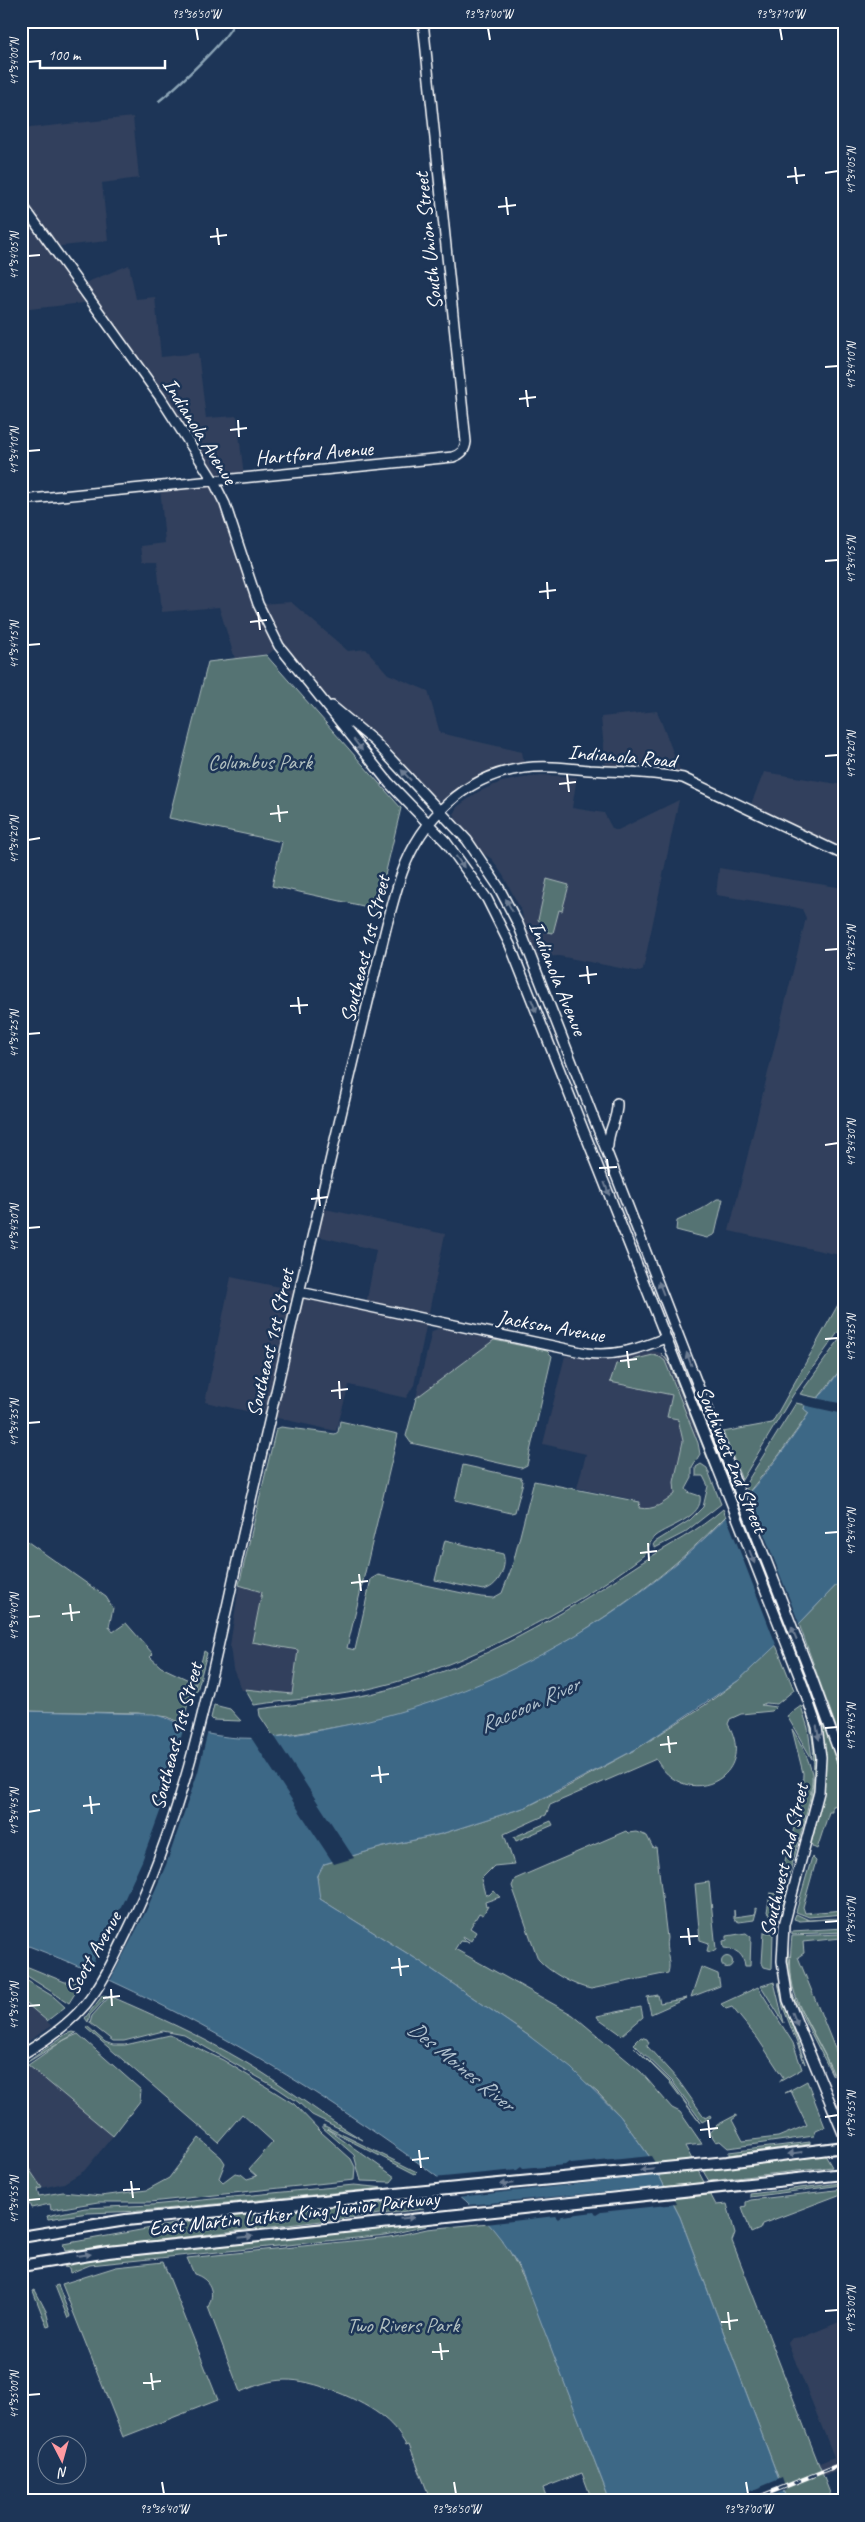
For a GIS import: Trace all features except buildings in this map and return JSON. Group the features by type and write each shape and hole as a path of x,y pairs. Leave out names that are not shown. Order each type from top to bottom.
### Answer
{"main road":[{"name":"South Union Street","path":"423,21 466,442 465,449 460,455"},
{"name":"Indianola Avenue","path":"21,203 160,397 213,480 225,504 266,622 279,646 389,783 446,842 487,899 500,921 665,1338"},
{"name":"Hartford Avenue","path":"21,500 460,455"},
{"name":"Indianola Avenue","path":"317,692 374,741 467,840 508,904 536,967 679,1334"},
{"name":"Indianola Road","path":"429,825 454,796 472,784 499,773 525,767 665,775 683,778 844,855"},
{"name":"Southeast 1st Street","path":"153,1873 171,1824 201,1716 300,1292 397,891 410,854 429,825"},
{"path":"608,1151 608,1134 617,1114 617,1103"},
{"name":"Jackson Avenue","path":"300,1292 593,1354 624,1352 665,1338"},
{"name":"Southwest 2nd Street","path":"679,1334 812,1678 844,1766"},
{"name":"Southwest 2nd Street","path":"665,1338 803,1686 817,1727 821,1775 813,1817 784,1925 782,1947 783,1972 788,2000 844,2136"},
{"name":"Scott Avenue","path":"21,2056 60,2029 77,2014 96,1991 135,1916 153,1873"},
{"name":"East Martin Luther King Junior Parkway","path":"21,2237 126,2220 556,2180 844,2147"},
{"name":"East Martin Luther King Junior Parkway","path":"21,2266 93,2253 844,2174"}],"shaded area":[{"path":"133,117 139,178 102,183 108,241 53,247 80,285 129,265 136,299 155,297 161,357 198,353 206,418 237,416 244,477 213,480 258,604 291,602 348,651 366,649 388,674 428,691 440,733 522,752 525,767 499,773 440,811 387,755 317,692 278,646 269,654 235,659 219,607 162,612 157,561 143,561 141,546 165,543 160,486 212,480 92,302 21,310 21,212 24,207 21,203 21,129"},
{"path":"657,711 683,778 606,771 601,717"},
{"path":"764,772 844,785 844,855 749,809"},
{"path":"541,775 577,777 572,808 604,813 613,830 618,830 679,800 643,969 640,972 559,956 538,957 524,927 522,912 504,877 492,859 482,853 456,820 454,813 457,807 478,792 501,782"},
{"path":"719,868 844,888 844,1256 729,1231 806,918 802,909 716,895"},
{"path":"320,1208 445,1234 414,1385 406,1398 349,1385 336,1431 205,1402 231,1277 366,1305 376,1250 313,1235"},
{"path":"440,1328 494,1340 416,1398 432,1331"},
{"path":"653,1351 661,1353 668,1359 699,1435 683,1441 674,1482 675,1494 659,1506 646,1510 639,1508 640,1501 577,1488 586,1454 543,1444 565,1356 613,1360"},
{"path":"239,1585 262,1591 298,1650 292,1694 242,1690 233,1669 230,1646"},
{"path":"21,1999 52,2026 21,2046"},
{"path":"26,2063 113,2136 84,2171 64,2183 42,2188 21,2157 21,2065"},
{"path":"844,2320 844,2480 840,2471 815,2478 810,2467 834,2457 788,2343 792,2338 803,2337"}],"green space":[{"name":"Columbus Park","path":"266,655 401,808 377,909 272,886 282,842 169,818 208,662"},
{"path":"547,879 569,885 562,911 559,910 553,933 547,932 547,928 538,920"},
{"path":"717,1199 723,1199 715,1234 707,1238 676,1230 677,1221 702,1209"},
{"path":"844,1294 844,1324 793,1395 742,1480 723,1432 772,1423"},
{"path":"844,1333 844,1365 818,1398 800,1394"},
{"path":"494,1340 547,1351 552,1356 527,1465 521,1468 411,1443 406,1436 416,1398"},
{"path":"661,1353 669,1362 713,1472 669,1363"},
{"path":"653,1355 665,1361 698,1443 700,1454 692,1467 692,1478 686,1489 688,1492 700,1496 700,1503 691,1515 655,1536 644,1555 586,1595 552,1615 481,1650 410,1678 377,1687 331,1696 254,1705 245,1689 292,1694 298,1650 252,1642 262,1592 239,1585 276,1429 281,1427 335,1434 338,1432 340,1421 398,1434 347,1648 355,1650 371,1579 378,1575 481,1597 493,1598 502,1593 512,1567 534,1481 640,1502 639,1508 644,1509 659,1506 675,1494 674,1482 683,1441 678,1419 667,1417 672,1395 610,1382 616,1364"},
{"path":"796,1403 805,1405 804,1409 809,1413 779,1455 748,1493 745,1485"},
{"path":"701,1464 707,1468 721,1504 684,1533 655,1548 653,1545 655,1542 690,1520 703,1507 708,1486 703,1476 696,1476 696,1467"},
{"path":"463,1465 521,1478 523,1482 515,1512 511,1513 455,1500"},
{"path":"723,1509 726,1516 689,1552 649,1585 563,1643 518,1667 422,1706 372,1720 336,1727 274,1737 260,1716 259,1709 340,1699 387,1690 454,1667 487,1653 581,1601 693,1531"},
{"path":"21,1537 106,1597 113,1608 109,1627 113,1632 126,1623 153,1654 150,1657 161,1667 195,1683 188,1701 184,1725 168,1717 138,1713 21,1711"},
{"path":"445,1540 503,1554 503,1571 493,1586 483,1590 435,1580"},
{"path":"844,1577 844,1749 799,1624"},
{"path":"776,1645 794,1690 777,1704 766,1703 761,1705 776,1707 772,1711 741,1714 730,1719 728,1724 735,1743 734,1759 726,1773 714,1782 700,1786 684,1784 669,1775 656,1759 550,1805 546,1815 504,1834 514,1864 494,1866 481,1879 485,1894 489,1895 493,1891 500,1897 485,1902 486,1907 488,1906 483,1915 479,1913 470,1928 476,1932 471,1941 463,1936 462,1938 469,1942 460,1941 455,1949 573,2015 641,2072 672,2108 680,2112 702,2144 685,2146 716,2205 727,2204 735,2233 732,2241 833,2501 787,2501 680,2217 649,2156 620,2116 597,2092 529,2036 421,1962 320,1899 318,1885 319,1872 324,1864 383,1847 441,1834 526,1807 563,1789 638,1748 705,1705 739,1680"},
{"path":"204,1651 207,1653 197,1691 194,1691"},
{"path":"214,1705 230,1709 241,1721 213,1720 211,1718"},
{"path":"816,1705 844,1777 844,1804 832,1806 832,1812 829,1812 817,1849 811,1843 820,1808 824,1757 823,1740"},
{"path":"801,1706 808,1728 812,1759 787,1716"},
{"path":"804,1706 812,1725 817,1745 815,1787 788,1895 782,1908 803,1833 813,1782 814,1757 811,1731"},
{"path":"792,1729 809,1763 812,1774 812,1786 799,1840 774,1918 767,1912 770,1893 776,1894 802,1798 803,1773"},
{"path":"551,1821 553,1825 516,1841 514,1837"},
{"path":"626,1831 647,1836 653,1848 656,1847 669,1969 668,1973 591,1989 570,1982 538,1959 512,1886 515,1879"},
{"path":"812,1857 816,1861 803,1907 805,1913 844,1910 844,1914 809,1917 796,1912"},
{"path":"709,1882 716,1949 711,1952 707,1951 709,1943 700,1940 695,1884"},
{"path":"755,1908 757,1909 754,1920 739,1922 734,1919 734,1910 735,1917 755,1914"},
{"path":"796,1914 809,1920 844,1918 800,1921 794,1919"},
{"path":"844,1928 844,1932 792,1934 792,1931"},
{"path":"764,1932 773,1933 772,1969 764,1967 762,1963"},
{"path":"746,1933 751,1937 750,1966 745,1966 743,1958 739,1953 724,1948 723,1941 727,1940 727,1936"},
{"path":"841,1934 841,1938 803,1942 804,1953 798,1957 844,2071 844,2075 835,2077 795,1994 791,1972 791,1950 792,1936"},
{"path":"787,1938 793,1995 825,2055 833,2076 792,1996 788,1972"},
{"path":"727,1956 733,1962 727,1968 721,1962"},
{"path":"21,1964 65,1982 82,1982 69,2003 21,1972"},
{"path":"701,1967 718,1974 720,1986 691,1997"},
{"path":"21,1977 54,1997 65,2007 47,2021 21,1999"},
{"path":"774,1982 784,2023 761,1986"},
{"path":"778,1982 805,2064 783,2007"},
{"path":"758,1987 793,2043 802,2069 779,2082 783,2077 758,2039 732,2007 726,2009 721,2004"},
{"path":"103,1995 107,1997 90,2015 88,2022 85,2018"},
{"path":"658,1995 660,2003 687,1998 651,2014 647,1997"},
{"path":"110,1996 212,2044 260,2071 363,2140 312,2115 298,2102 277,2088 184,2035 163,2031 124,2041 113,2041 90,2023 92,2016"},
{"path":"641,2007 643,2017 622,2035 597,2016"},
{"path":"87,2026 105,2042 113,2045 125,2045 170,2035 223,2060 294,2104 351,2159 355,2167 354,2180 150,2202 98,2202 51,2210 50,2204 31,2208 21,2182 21,2157 42,2188 37,2189 39,2196 63,2192 101,2196 147,2190 169,2178 199,2138 221,2157 225,2163 219,2178 223,2182 235,2173 241,2174 247,2179 257,2176 249,2169 273,2142 242,2114 218,2142 86,2028"},
{"path":"76,2033 26,2063 66,2034"},
{"path":"78,2034 141,2090 140,2101 113,2136 28,2065 64,2040"},
{"path":"641,2037 647,2039 649,2043 647,2046 678,2080 705,2118 710,2115 711,2117 702,2122 673,2082 634,2044"},
{"path":"634,2047 672,2083 700,2123 670,2083"},
{"path":"807,2081 825,2127 816,2131 814,2136 728,2148 720,2141 716,2142 710,2133 717,2125 736,2115 732,2120 743,2141 778,2137 807,2125 791,2091 785,2093"},
{"path":"323,2125 417,2172 415,2174 327,2129 395,2177 391,2182 361,2181 354,2155 323,2128"},
{"path":"810,2142 810,2144 729,2155 729,2152"},
{"path":"825,2155 832,2167 709,2181 703,2171"},
{"path":"841,2183 842,2185 750,2197 750,2194"},
{"path":"354,2185 385,2188 142,2211 88,2213 48,2219 47,2216 85,2208 152,2205"},
{"path":"844,2189 844,2193 762,2224 760,2229 751,2233 742,2207 746,2206 746,2202 751,2200"},
{"path":"414,2201 424,2209 65,2251 63,2244 196,2220"},
{"name":"Two Rivers Park","path":"489,2223 506,2244 528,2287 610,2501 590,2501 592,2500 582,2473 543,2488 548,2501 431,2501 409,2444 406,2445 388,2421 363,2404 323,2387 296,2381 273,2381 240,2392 208,2307 211,2296 210,2287 204,2279 194,2274 187,2258 390,2237 427,2229"},
{"path":"427,2224 427,2226 386,2235 90,2265 70,2273 69,2268 64,2267 99,2259"},
{"path":"163,2262 218,2400 123,2437 62,2284 116,2267"},
{"path":"58,2285 70,2316 68,2319 55,2286"},
{"path":"35,2290 46,2311 50,2326 47,2327 33,2291"}],"water":[{"path":"844,1365 844,1577 799,1624 739,1680 638,1748 526,1807 441,1834 383,1847 324,1864 317,1877 320,1899 421,1962 529,2036 571,2068 620,2116 649,2156 680,2217 787,2501 610,2501 522,2273 509,2250 475,2209 435,2175 370,2129 329,2101 244,2050 201,2025 112,1981 21,1943 21,1711 153,1714 206,1734 238,1738 265,1738 346,1725 414,1707 481,1683 546,1652 608,1615 666,1572 720,1524 768,1471 809,1413 804,1409 805,1405 811,1403 822,1394"}],"pier":[{"path":"815,1398 844,1404 844,1414 803,1405"},
{"path":"747,1490 800,1626 777,1647 725,1513"},
{"path":"185,1723 208,1731 198,1772 166,1865 146,1911 110,1981 87,1973 106,1939 142,1861 161,1809"},
{"path":"273,1734 354,1858 334,1864 250,1736"},
{"path":"651,2156 662,2175 458,2197 433,2178 517,2170 521,2167 523,2169 565,2165 569,2162 571,2164"},
{"path":"668,2186 677,2204 601,2212 596,2215 594,2212 562,2216 558,2219 555,2216 486,2224 468,2205"},
{"path":"782,2478 786,2490 759,2501 726,2501"}],"waterway":[{"path":"159,101 214,50 231,28 234,21"}],"railway":[{"path":"749,2501 844,2463"}],"water label":[{"name":"Raccoon River","path":"529,1705"},
{"name":"Des Moines River","path":"461,2066"}]}
